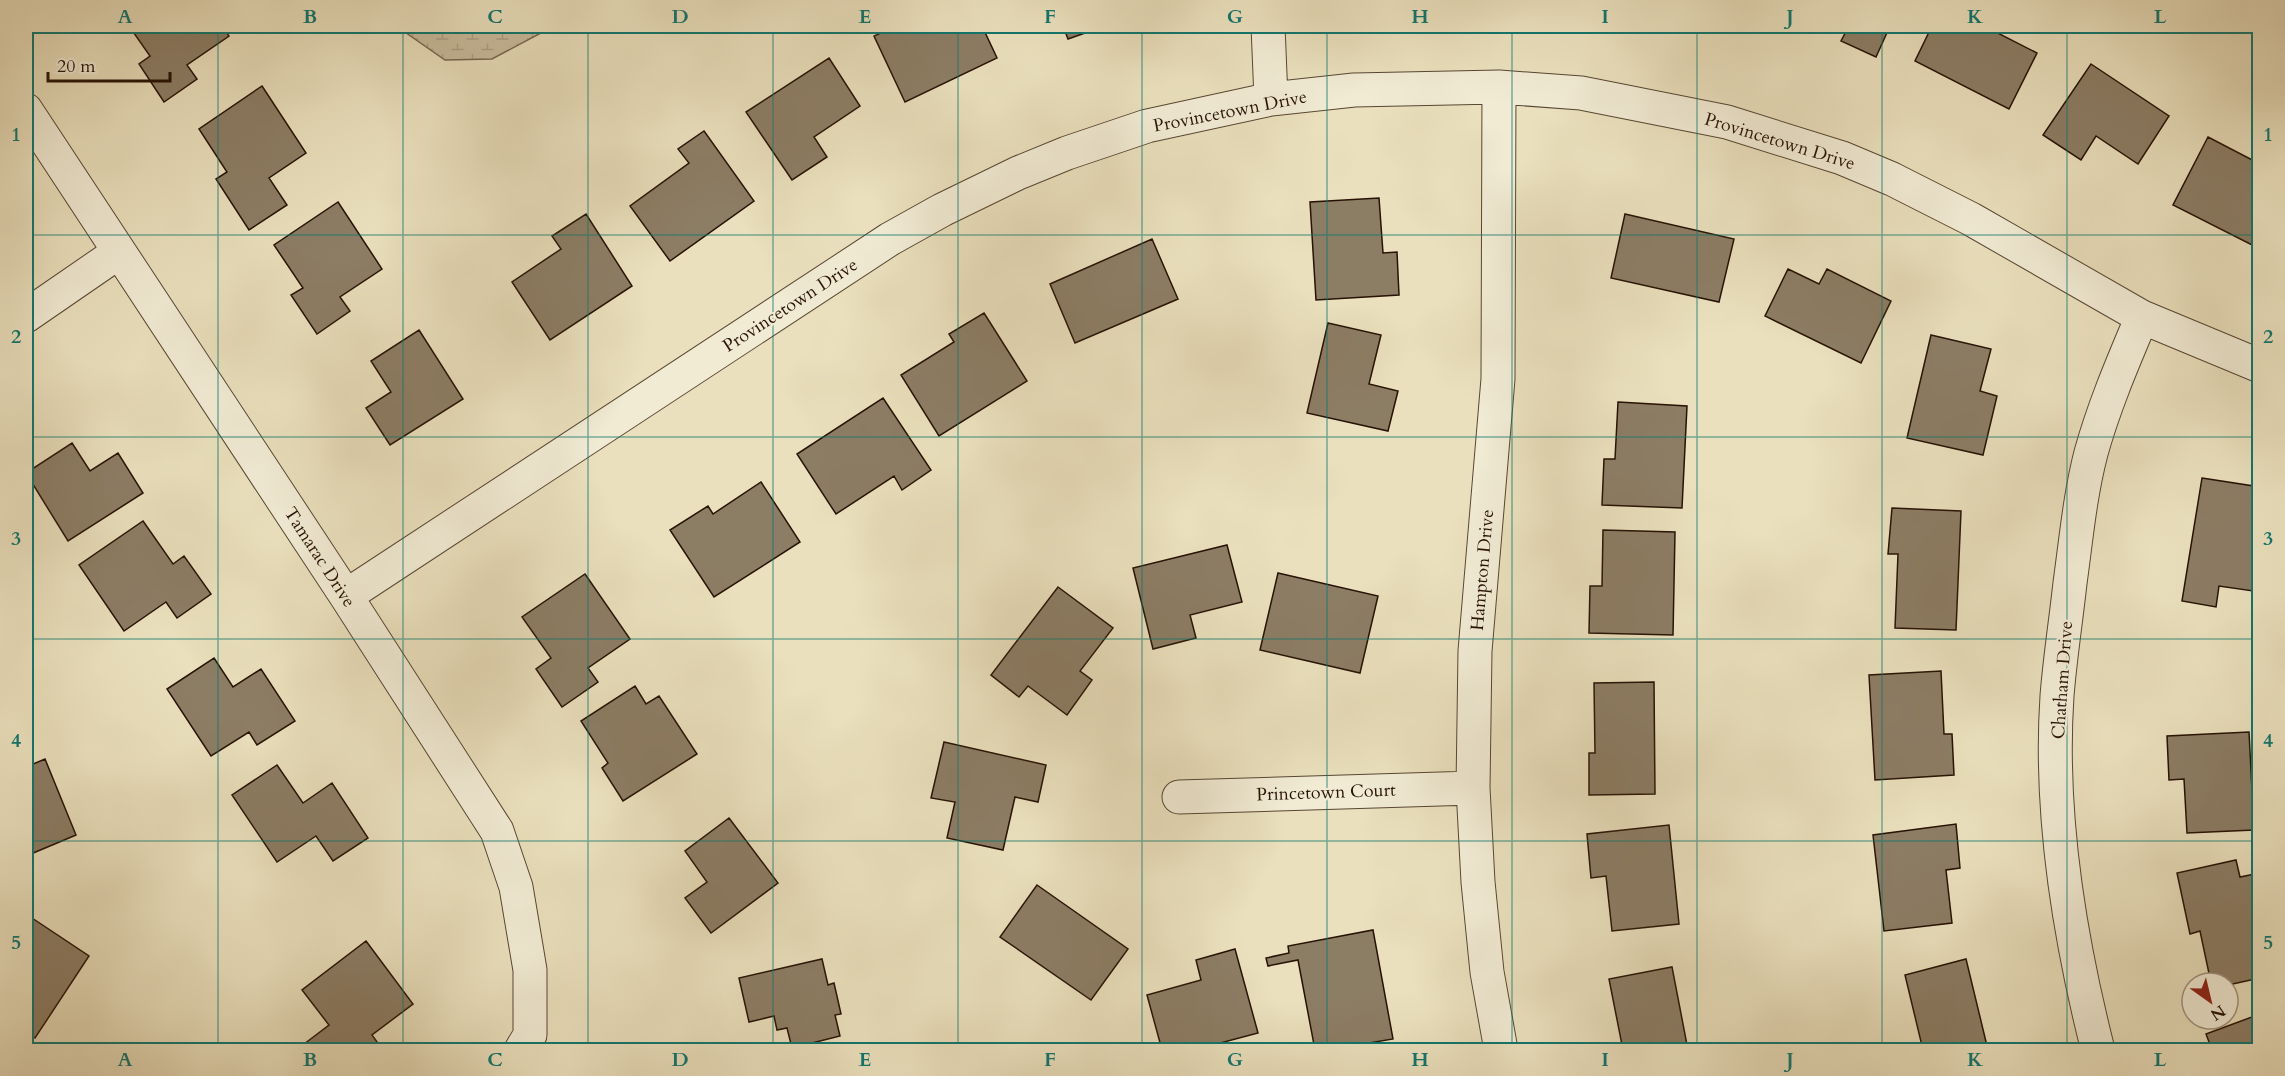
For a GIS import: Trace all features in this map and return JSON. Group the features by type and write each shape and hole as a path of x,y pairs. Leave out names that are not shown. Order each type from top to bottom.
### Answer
{"street":[{"path":"1268,26 1271,99"},
{"name":"Provincetown Drive","path":"346,596 890,239 942,210 1018,173 1067,153 1147,126 1271,99 1354,90 1498,87 1581,93 1727,122 1842,158 1892,179 1971,219 2142,317 2259,366"},
{"name":"Hampton Drive","path":"1498,87 1498,378 1476,651 1473,788 1478,882 1487,972 1501,1050"},
{"name":"Tamarac Drive","path":"26,110 346,596 497,831 516,887 530,970 525,1042"},
{"path":"26,316 119,252"},
{"name":"Chatham Drive","path":"2098,1050 2081,986 2068,908 2059,811 2057,697 2077,528 2091,454 2111,390 2142,317"},
{"name":"Princetown Court","path":"1179,797 1473,788"}],"green space":[{"path":"400,26 554,26 492,59 445,60 402,30"}],"building":[{"path":"129,26 222,26 229,36 187,65 197,79 164,102 139,64 150,56"},
{"path":"896,26 982,26 997,58 905,102 874,36"},
{"path":"1063,26 1105,26 1068,39"},
{"path":"1849,26 1890,26 1876,57 1841,41"},
{"path":"1932,26 1984,26 2037,53 2009,109 1915,61"},
{"path":"829,58 860,106 814,137 827,157 792,180 746,112"},
{"path":"2091,64 2169,116 2138,164 2096,136 2081,160 2043,135"},
{"path":"262,86 306,153 269,178 287,205 249,230 216,179 227,172 199,129"},
{"path":"704,131 754,201 670,261 630,206 689,163 678,149"},
{"path":"2208,137 2260,164 2260,249 2173,205"},
{"path":"1379,198 1383,253 1397,252 1399,295 1316,300 1310,202"},
{"path":"338,202 382,269 340,297 350,311 317,334 291,295 303,288 274,245"},
{"path":"586,214 632,286 550,340 512,282 561,249 552,236"},
{"path":"1625,214 1734,239 1719,302 1611,278"},
{"path":"1152,239 1178,299 1075,343 1050,284"},
{"path":"1788,269 1819,284 1827,269 1891,301 1861,363 1765,316"},
{"path":"984,313 1027,381 939,436 901,375 954,342 949,334"},
{"path":"1328,323 1381,335 1369,384 1398,391 1388,431 1307,413"},
{"path":"419,330 463,399 390,445 366,408 391,392 371,361"},
{"path":"1931,335 1991,349 1980,391 1997,396 1983,455 1907,438"},
{"path":"883,398 931,470 902,490 894,476 836,514 797,454"},
{"path":"1618,402 1687,406 1682,508 1602,505 1604,459 1615,459"},
{"path":"72,443 90,471 118,453 143,493 68,541 26,473"},
{"path":"2202,478 2260,487 2260,592 2219,586 2216,607 2182,601"},
{"path":"761,482 800,542 714,597 670,530 708,506 713,514"},
{"path":"1892,508 1961,511 1956,630 1895,628 1898,554 1888,554"},
{"path":"143,521 173,564 184,556 211,594 177,618 166,602 124,631 79,565"},
{"path":"1603,530 1675,532 1673,635 1589,633 1590,586 1602,586"},
{"path":"1227,545 1242,602 1190,615 1196,638 1153,649 1133,568"},
{"path":"1278,573 1378,596 1360,673 1260,650"},
{"path":"585,574 630,639 588,668 598,682 562,707 536,669 551,658 522,617"},
{"path":"1058,587 1113,628 1080,671 1092,680 1067,715 1028,686 1019,697 991,675"},
{"path":"214,658 233,687 261,669 295,721 257,745 249,732 211,756 167,689"},
{"path":"1941,671 1944,734 1952,734 1954,775 1875,780 1869,675"},
{"path":"1654,682 1655,794 1589,795 1589,753 1595,753 1594,683"},
{"path":"635,686 646,704 659,696 697,754 623,801 602,768 608,763 581,721"},
{"path":"2249,732 2254,830 2187,833 2184,779 2169,780 2167,736"},
{"path":"944,742 1046,765 1038,802 1015,797 1003,850 947,838 955,802 931,798"},
{"path":"45,759 76,835 26,856 26,767"},
{"path":"277,765 303,803 332,783 368,838 333,861 316,836 277,862 232,795"},
{"path":"729,818 778,883 711,933 685,898 707,882 685,851"},
{"path":"1956,824 1960,868 1946,870 1952,923 1884,931 1873,835"},
{"path":"1669,825 1679,924 1612,931 1606,876 1591,878 1587,834"},
{"path":"2236,860 2240,877 2259,873 2260,978 2240,982 2240,971 2208,971 2200,931 2190,934 2177,873"},
{"path":"1037,885 1128,949 1091,1000 1000,937"},
{"path":"26,914 89,956 35,1038 26,1032"},
{"path":"1373,930 1393,1039 1328,1050 1315,1050 1298,960 1268,966 1266,958 1289,953 1288,946"},
{"path":"366,941 413,1004 372,1035 380,1046 374,1050 309,1050 304,1044 329,1025 302,990"},
{"path":"1235,949 1258,1033 1194,1050 1162,1050 1147,995 1201,980 1196,960"},
{"path":"822,959 828,985 834,983 841,1014 835,1015 840,1036 792,1048 787,1028 777,1030 774,1016 749,1022 739,978"},
{"path":"1966,959 1988,1050 1923,1050 1905,975"},
{"path":"1672,967 1688,1050 1623,1050 1609,979"},
{"path":"2260,1014 2260,1050 2212,1050 2206,1034 2214,1031 2240,1031 2240,1021"}]}
